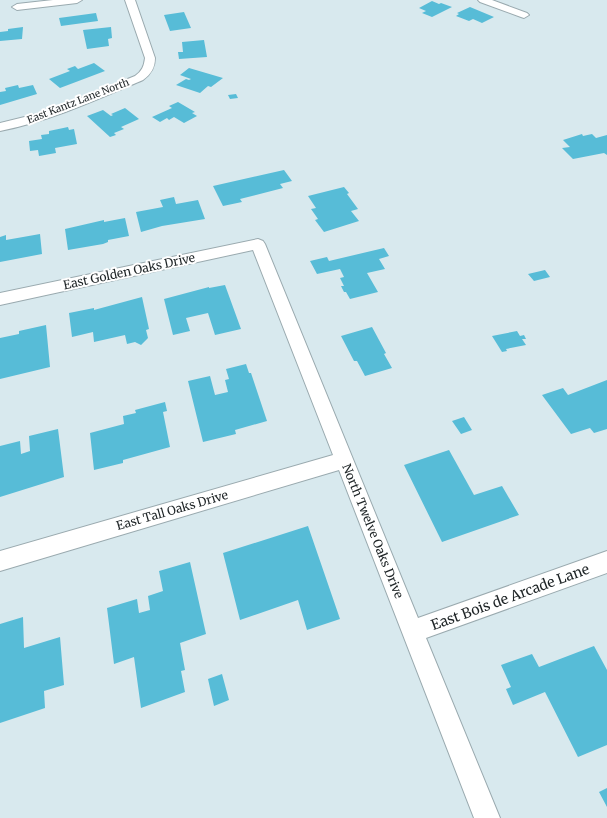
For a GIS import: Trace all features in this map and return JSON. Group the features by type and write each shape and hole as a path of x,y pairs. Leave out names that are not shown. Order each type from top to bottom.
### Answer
{"street":[{"path":"17,7 77,0"},
{"name":"East Kantz Lane North","path":"0,127 15,125 42,117 139,78 147,72 150,65 150,58 130,0"},
{"path":"483,0 524,16"},
{"name":"East Golden Oaks Drive","path":"0,299 258,244"},
{"name":"North Twelve Oaks Drive","path":"258,244 487,818"},
{"name":"East Tall Oaks Drive","path":"0,561 344,460"},
{"name":"East Bois de Arcade Lane","path":"413,631 607,562"}],"building":[{"path":"432,1 452,7 432,17 422,13 426,11 419,8"},
{"path":"470,7 494,17 482,23 473,19 469,21 456,16 459,14 457,13"},
{"path":"184,12 191,28 170,31 164,15"},
{"path":"96,13 98,21 61,26 59,18"},
{"path":"23,27 22,39 0,41 0,32 8,31 8,29"},
{"path":"111,27 112,38 108,39 109,46 87,49 83,30"},
{"path":"204,40 207,57 179,59 178,52 183,52 182,42"},
{"path":"94,63 105,71 60,88 49,79 70,71 67,69 75,66 78,69"},
{"path":"189,68 223,78 211,87 208,86 200,93 176,85 186,79 191,79 180,75"},
{"path":"18,85 19,88 33,85 37,94 0,105 0,92 6,91 5,88"},
{"path":"236,94 238,98 230,99 228,95"},
{"path":"178,102 195,112 192,113 197,116 184,123 174,117 169,120 167,118 160,122 152,117 172,108 169,106"},
{"path":"125,108 139,119 121,127 124,129 114,133 116,135 110,137 87,116 103,110 111,116 113,115 111,114"},
{"path":"68,127 69,130 74,129 77,144 55,148 56,153 39,156 38,150 30,151 29,141 42,139 41,135 49,134 49,131"},
{"path":"582,134 583,136 592,134 596,138 607,135 607,155 604,153 573,159 562,148 570,147 563,140"},
{"path":"284,170 292,181 280,184 283,188 240,199 242,202 223,206 213,186"},
{"path":"344,187 349,193 347,194 358,209 351,211 359,221 324,232 315,220 318,219 311,209 316,208 308,196"},
{"path":"174,197 176,204 198,200 205,219 162,226 141,232 136,212 163,207 160,200"},
{"path":"125,218 129,236 108,240 108,242 103,244 68,250 65,229 104,220 104,222"},
{"path":"40,234 42,254 0,262 0,237 6,235 6,240"},
{"path":"384,248 389,256 379,259 385,269 367,273 378,292 350,299 341,286 344,286 340,278 344,277 340,269 317,274 310,261 327,257 329,261"},
{"path":"545,270 550,277 534,281 528,274"},
{"path":"225,285 241,329 215,335 208,313 186,318 190,331 173,335 164,299 209,287"},
{"path":"142,297 149,329 146,330 148,338 141,345 135,342 127,344 125,335 94,342 93,332 72,337 69,313 94,308 94,310"},
{"path":"46,325 50,367 0,379 0,338 19,334 19,331"},
{"path":"372,327 392,368 365,376 357,361 354,361 341,336"},
{"path":"517,331 520,336 524,335 526,339 522,339 526,345 506,349 507,351 502,352 492,336"},
{"path":"246,364 249,373 251,373 267,421 235,430 236,434 203,442 188,381 210,376 215,395 228,392 225,380 229,379 226,369"},
{"path":"607,380 607,429 594,433 590,428 571,434 542,395 563,388 568,395"},
{"path":"165,402 167,411 163,412 170,447 123,460 123,463 94,470 90,433 124,424 123,416 136,413 135,410"},
{"path":"464,417 472,430 461,434 452,421"},
{"path":"58,429 64,477 0,497 0,446 20,441 21,454 30,451 29,436"},
{"path":"449,450 474,495 502,486 519,515 442,542 404,465"},
{"path":"308,526 340,619 307,630 298,600 240,620 223,553"},
{"path":"190,562 206,634 180,643 185,670 181,671 185,692 141,708 134,657 114,664 107,608 137,599 139,613 150,610 148,596 163,591 159,571"},
{"path":"23,617 24,648 60,637 64,685 44,691 45,708 0,723 0,624"},
{"path":"594,646 607,670 607,745 578,757 545,692 513,705 506,689 511,687 501,665 532,654 539,667"},
{"path":"222,674 229,700 214,706 208,679"},
{"path":"607,788 607,807 599,792"}]}
